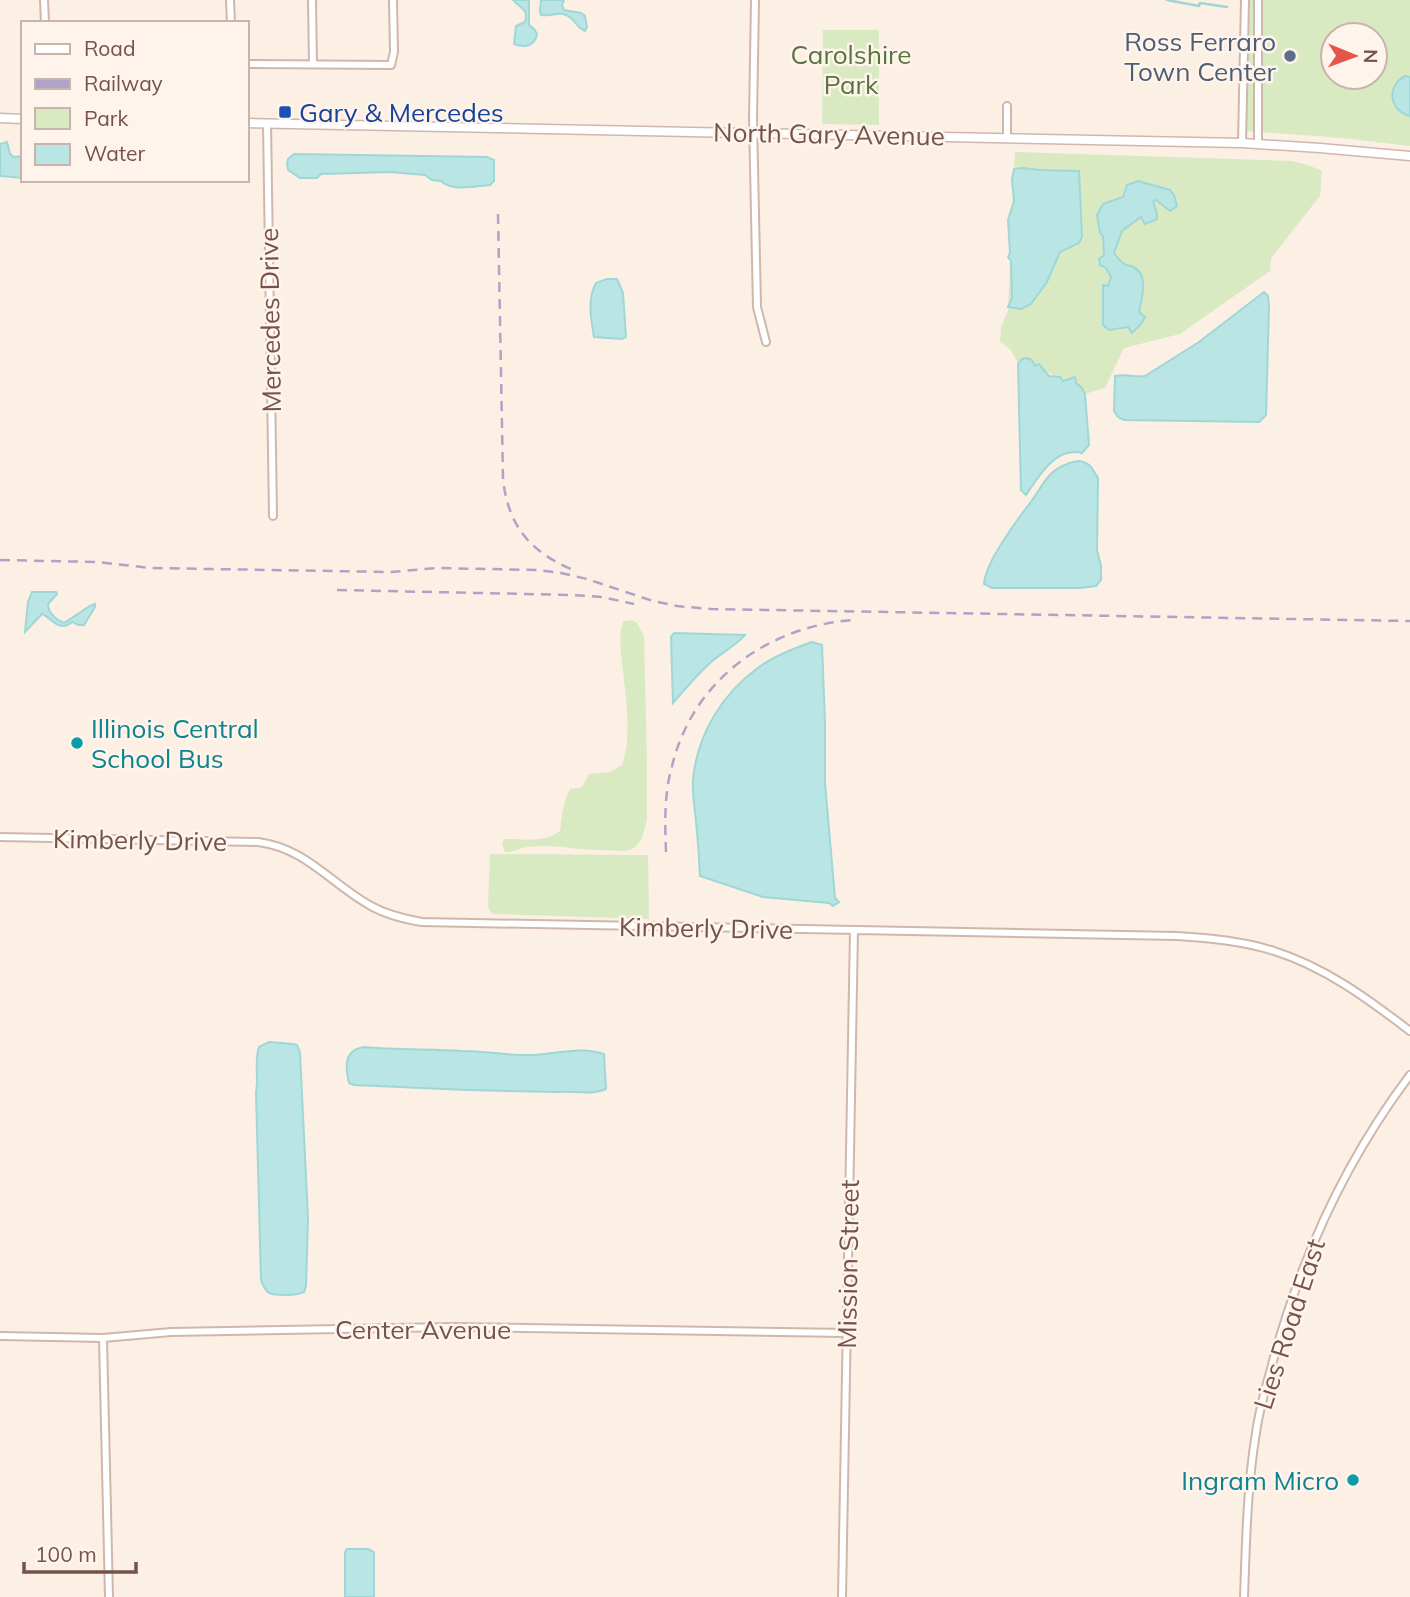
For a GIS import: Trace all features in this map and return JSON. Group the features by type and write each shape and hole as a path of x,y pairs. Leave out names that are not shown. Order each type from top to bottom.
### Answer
{"street":[{"path":"44,0 45,21"},
{"path":"230,0 231,21"},
{"path":"312,0 313,64"},
{"path":"248,64 391,65 394,52 393,0"},
{"path":"755,0 753,133 757,307 766,342"},
{"path":"1242,143 1245,0"},
{"path":"1258,0 1258,144"},
{"path":"1007,106 1007,138"},
{"path":"0,118 21,119"},
{"name":"North Gary Avenue","path":"248,123 1242,143 1410,156"},
{"name":"Mercedes Drive","path":"267,123 273,516"},
{"name":"Kimberly Drive","path":"0,837 270,844 300,856 369,905 391,915 422,922 1177,936 1221,940 1274,951 1317,969 1352,988 1410,1031"},
{"name":"Mission Street","path":"842,1597 854,930"},
{"name":"Lies Road East","path":"1244,1597 1246,1527 1256,1431 1280,1332 1302,1270 1333,1201 1383,1111 1410,1075"},
{"name":"Center Avenue","path":"0,1336 103,1338 171,1332 442,1327 847,1333"},
{"path":"103,1338 109,1597"}],"green space":[{"name":"Ross Ferraro Town Center","path":"1248,0 1410,0 1410,146 1245,131"},
{"name":"Carolshire Park","path":"823,30 879,30 879,125 822,124"},
{"path":"1015,152 1292,161 1322,171 1320,196 1271,258 1270,271 1180,334 1124,348 1105,388 1085,394 1043,369 1018,364 1011,350 1000,342 1001,327 1008,311"},
{"path":"632,620 637,623 644,636 647,819 641,840 630,850 624,851 541,846 505,852 502,844 504,839 540,839 560,831 564,804 570,789 582,787 589,774 610,772 622,765 627,743 627,718 621,634 623,621"},
{"path":"490,854 648,855 649,919 492,914 488,907"}],"water":[{"path":"513,0 529,0 529,25 537,34 529,45 514,44 516,26 525,22 526,17 525,11"},
{"path":"541,0 564,0 564,10 585,16 585,31 563,14 541,15"},
{"path":"1405,76 1410,77 1410,116 1398,109 1392,98 1395,86"},
{"path":"7,142 10,154 14,157 21,156 21,178 0,176 0,144"},
{"path":"294,154 487,157 494,160 494,181 490,185 457,187 432,180 425,175 390,172 321,174 317,178 300,178 288,170 288,159"},
{"path":"1014,169 1079,171 1082,237 1079,243 1060,252 1047,282 1031,304 1021,309 1008,307 1012,298 1008,220 1014,201"},
{"path":"1138,181 1170,190 1177,206 1170,211 1156,200 1153,201 1157,219 1145,224 1141,217 1122,231 1114,253 1122,263 1137,269 1143,280 1139,312 1145,317 1132,333 1128,327 1109,330 1103,325 1103,285 1108,286 1111,277 1106,268 1100,265 1099,259 1104,255 1103,236 1097,215 1103,204 1123,197 1127,185"},
{"path":"617,279 623,293 626,337 622,339 594,337 591,296 596,283"},
{"path":"1264,292 1268,296 1269,306 1266,415 1259,422 1124,420 1118,417 1114,411 1115,376 1145,376 1199,342"},
{"path":"1027,358 1032,360 1035,366 1039,364 1049,376 1060,377 1063,381 1075,377 1076,383 1085,394 1089,445 1082,453 1073,452 1056,458 1026,495 1021,490 1018,364"},
{"path":"1078,461 1088,464 1098,478 1097,550 1101,580 1096,586 1080,588 992,588 984,584 996,554 1046,479 1059,468"},
{"path":"32,592 56,592 48,607 53,616 64,623 90,606 95,604 95,607 84,625 73,622 61,626 42,614 25,632 28,602"},
{"path":"674,633 745,635 711,662 673,703 671,637"},
{"path":"812,642 822,645 825,783 835,898 839,902 833,906 829,903 763,897 700,876 693,796 693,780 700,747 723,702 759,667"},
{"path":"269,1042 297,1045 300,1053 308,1218 306,1286 304,1292 295,1295 269,1293 261,1280 256,1092 259,1047"},
{"path":"364,1047 524,1055 595,1052 604,1054 606,1089 588,1092 354,1085 349,1083 347,1071 349,1055"},
{"path":"347,1549 368,1549 374,1552 374,1597 345,1597"}],"waterway":[{"path":"1167,0 1199,6 1200,3 1227,7"}],"railway":[{"path":"498,214 503,479 506,495 516,523 532,545 571,569"},
{"path":"0,560 97,562 151,568 391,572 437,568 537,570 587,579 653,601 711,609 1410,621"},
{"path":"337,590 573,595 602,597 634,604"},
{"path":"666,852 666,798 672,766 682,735 697,708 716,684 738,663 763,647 791,634 852,620"}],"place":[{"name":"Ross Ferraro Town Center","path":"1290,56"},
{"name":"Gary & Mercedes","path":"285,112"},
{"name":"Illinois Central School Bus","path":"77,743"},
{"name":"Ingram Micro","path":"1353,1480"}]}
